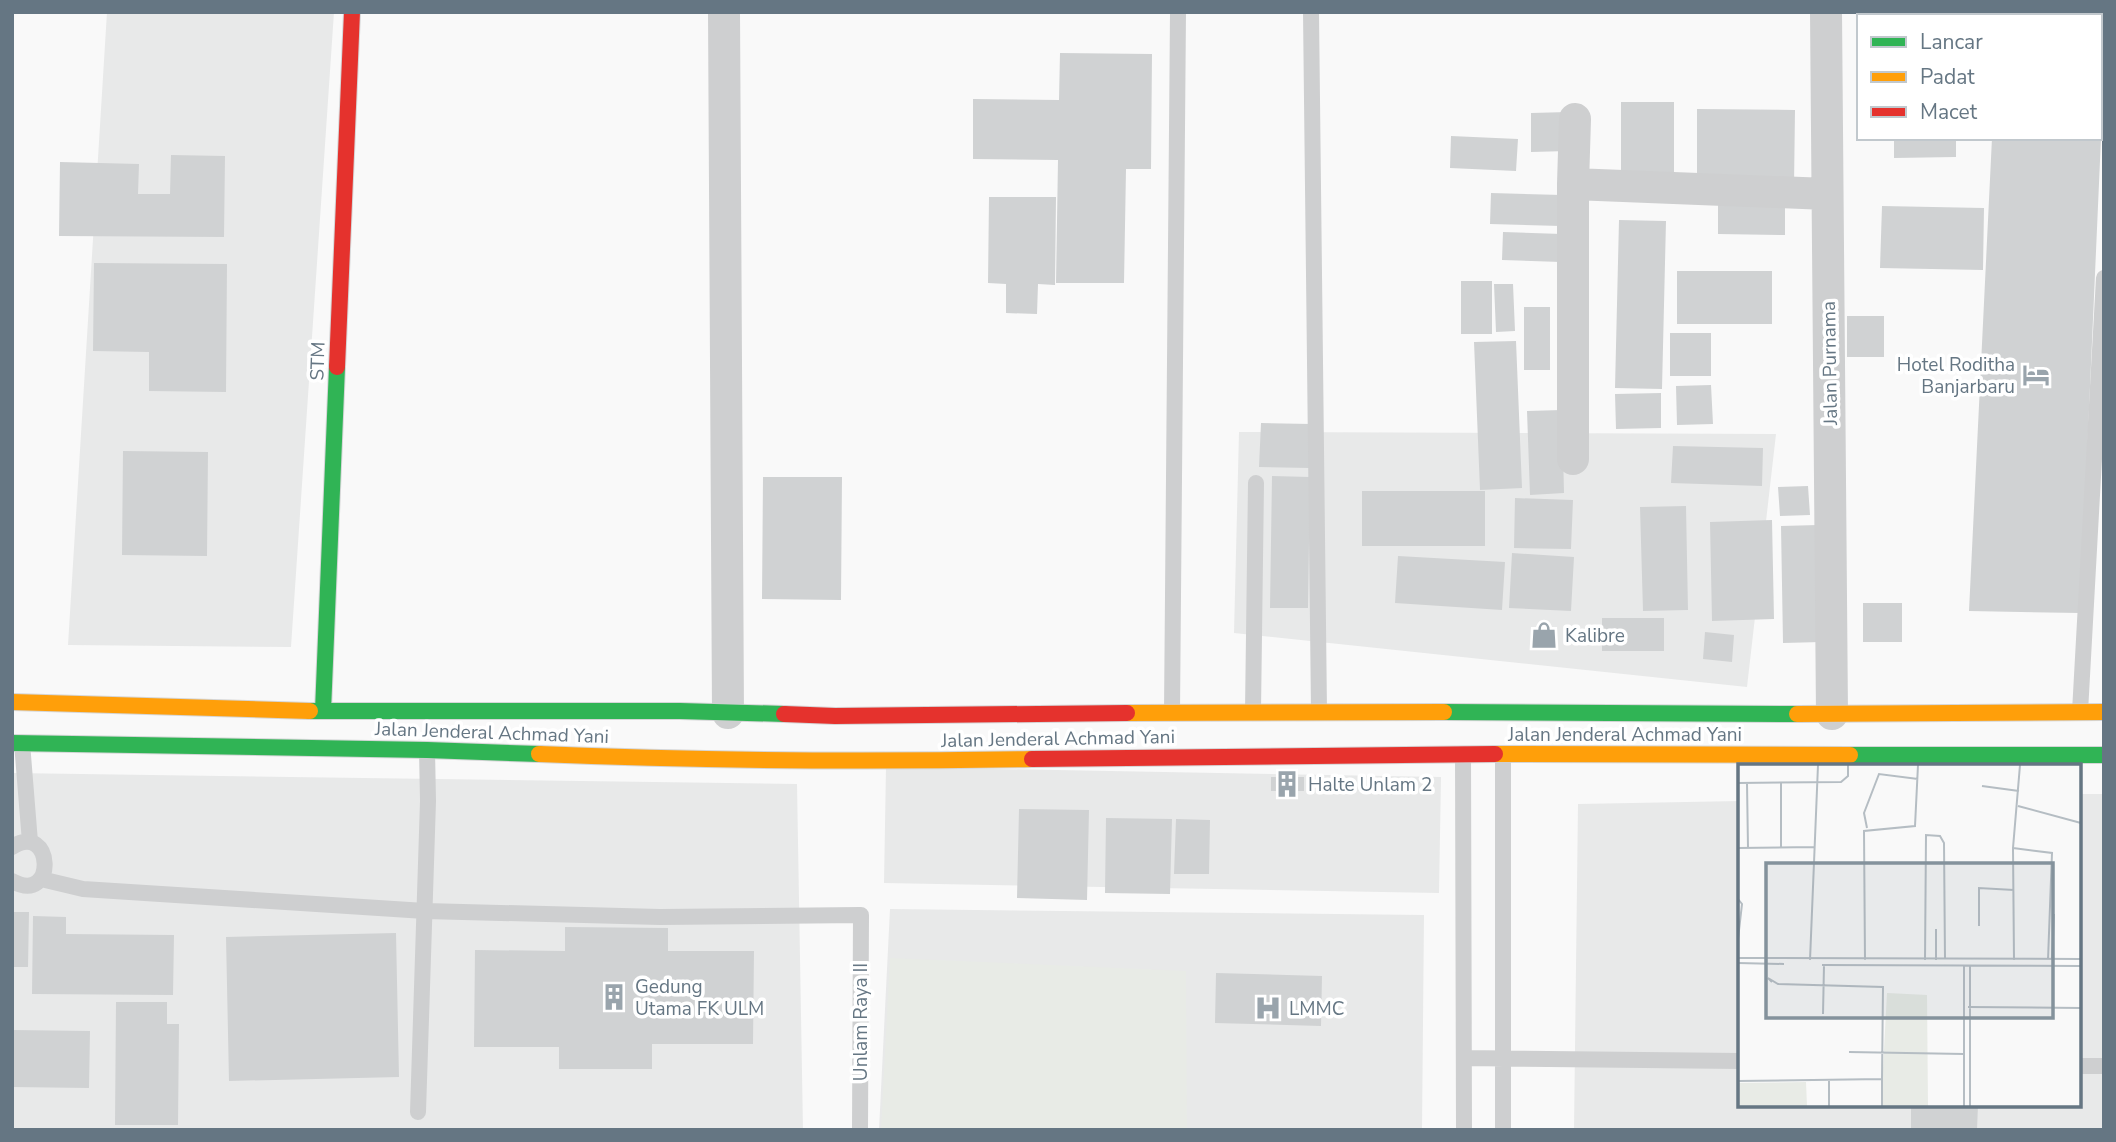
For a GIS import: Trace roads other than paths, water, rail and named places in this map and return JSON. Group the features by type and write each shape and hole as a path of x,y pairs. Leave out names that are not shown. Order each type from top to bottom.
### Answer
{"main road":[{"name":"STM","path":"323,711 352,12"},
{"name":"Jalan Jenderal Achmad Yani","path":"12,702 680,717 728,713 835,727 1253,711 1832,714 2104,712"},
{"path":"833,762 835,727"},
{"name":"Jalan Jenderal Achmad Yani","path":"17,743 678,753 833,762 1463,754 2104,755"}],"street":[{"path":"724,12 728,713"},
{"name":"Jalan Purnama","path":"1826,12 1832,714"},
{"path":"1573,459 1575,119"},
{"path":"1573,184 1827,194"}],"lane":[{"path":"1172,712 1178,12"},
{"path":"1311,12 1319,711"},
{"path":"2080,712 2104,278"},
{"path":"1253,711 1256,483"},
{"path":"17,743 30,842"},
{"path":"418,1112 428,801 427,750"},
{"path":"1463,754 1464,1130"},
{"path":"1503,754 1503,1130"},
{"path":"12,847 19,842 30,842 40,848 46,858 46,869 41,879 20,885 12,881"},
{"path":"41,879 83,890 425,911"},
{"name":"Unlam Raya II","path":"425,911 660,917 861,915 860,1130"},
{"path":"1464,1058 1738,1061"},
{"path":"2081,1066 2104,1066"}],"place":[{"name":"Hotel Roditha Banjarbaru","path":"2036,375"},
{"name":"Kalibre","path":"1544,635"},
{"name":"Halte Unlam 2","path":"1287,784"},
{"name":"Gedung Utama FK ULM","path":"614,997"},
{"name":"LMMC","path":"1268,1008"}]}
